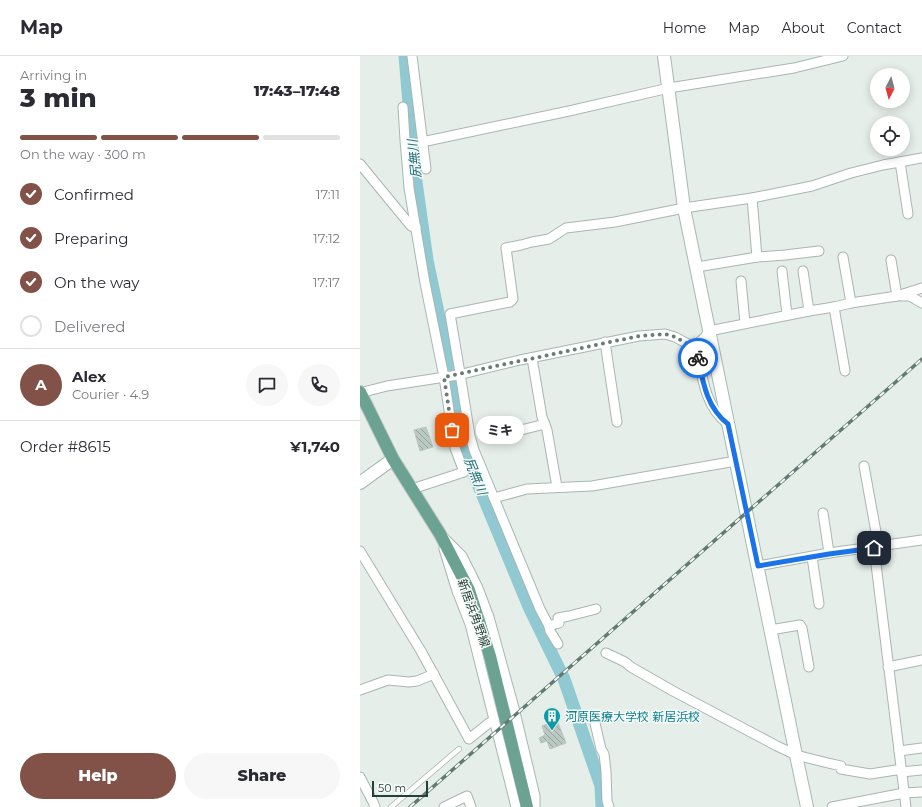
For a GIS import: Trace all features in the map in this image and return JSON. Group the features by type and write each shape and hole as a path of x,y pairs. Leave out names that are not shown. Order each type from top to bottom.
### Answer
{"main road":[{"name":"新居浜角野線","path":"360,393 393,459 440,534 469,590 490,656 527,807"}],"street":[{"path":"412,56 426,169"},
{"path":"664,56 684,208 770,630 808,807"},
{"path":"422,142 569,112 669,88 794,68 843,56"},
{"path":"403,107 404,140 416,227 429,304 445,377 454,442 464,472 412,489"},
{"path":"558,644 540,609 474,450 459,375 458,360 450,314 510,302 513,299 506,248 549,239 566,228 615,222 684,208 752,198 812,186 851,173 922,158"},
{"path":"900,162 908,214"},
{"path":"360,164 411,226 416,227"},
{"path":"752,198 757,257"},
{"path":"697,267 757,257 819,251"},
{"path":"843,257 851,304"},
{"path":"891,260 897,296"},
{"path":"782,271 786,315"},
{"path":"803,272 809,311"},
{"path":"741,281 745,323"},
{"path":"709,331 786,315 897,296 922,288"},
{"path":"897,296 910,296 922,303"},
{"path":"834,307 845,371"},
{"path":"695,346 706,337 709,331"},
{"path":"360,393 387,386 459,375 639,336 665,334 695,346"},
{"path":"606,342 617,422"},
{"path":"695,346 704,386 713,408 721,419 728,424"},
{"path":"532,358 542,417 547,430 557,487"},
{"path":"508,432 545,424"},
{"path":"360,483 393,459"},
{"path":"494,498 527,489 592,486 736,461"},
{"path":"864,466 878,543 874,548 906,807"},
{"path":"823,513 829,554"},
{"path":"440,534 457,591 470,624 516,807"},
{"path":"440,534 462,556 478,588 488,617 514,708 535,796 535,807"},
{"path":"758,566 922,540"},
{"path":"360,551 434,674 469,739 494,720"},
{"path":"812,557 819,604"},
{"path":"549,626 559,622 558,618 596,609"},
{"path":"770,630 800,625 802,628 809,667"},
{"path":"606,653 625,662 631,667 680,695 796,755 841,766 841,769 870,774 896,770 922,770"},
{"path":"888,667 922,660"},
{"path":"360,690 388,680 409,682 417,681 434,674"},
{"path":"594,719 600,748 604,754 607,801 609,807"},
{"path":"898,751 922,748"},
{"path":"360,777 374,802 375,807"},
{"path":"832,807 904,792 922,792"},
{"path":"444,807 467,796 471,807"}],"lane":[{"path":"391,807 459,749"}],"building":[{"path":"426,427 433,447 420,451 414,430"},
{"name":"河原医療大学校 新居浜校","path":"557,720 566,743 550,749 547,741 541,743 539,738 545,735 542,726"}],"waterway":[{"name":"尻無川","path":"405,56 415,175 427,260 447,355 462,444 530,609 564,679 601,786 602,807"}],"railway":[{"path":"410,807 922,359"}],"way so far":[{"path":"452,430 444,377 606,342 639,336 665,334 695,346 698,358"}],"place":[{"name":"ミキ","path":"452,430"},
{"name":"河原医療大学校 新居浜校","path":"552,731"}],"route":[{"path":"698,358 706,392 713,408 721,419 728,424 758,566 874,548"}]}
